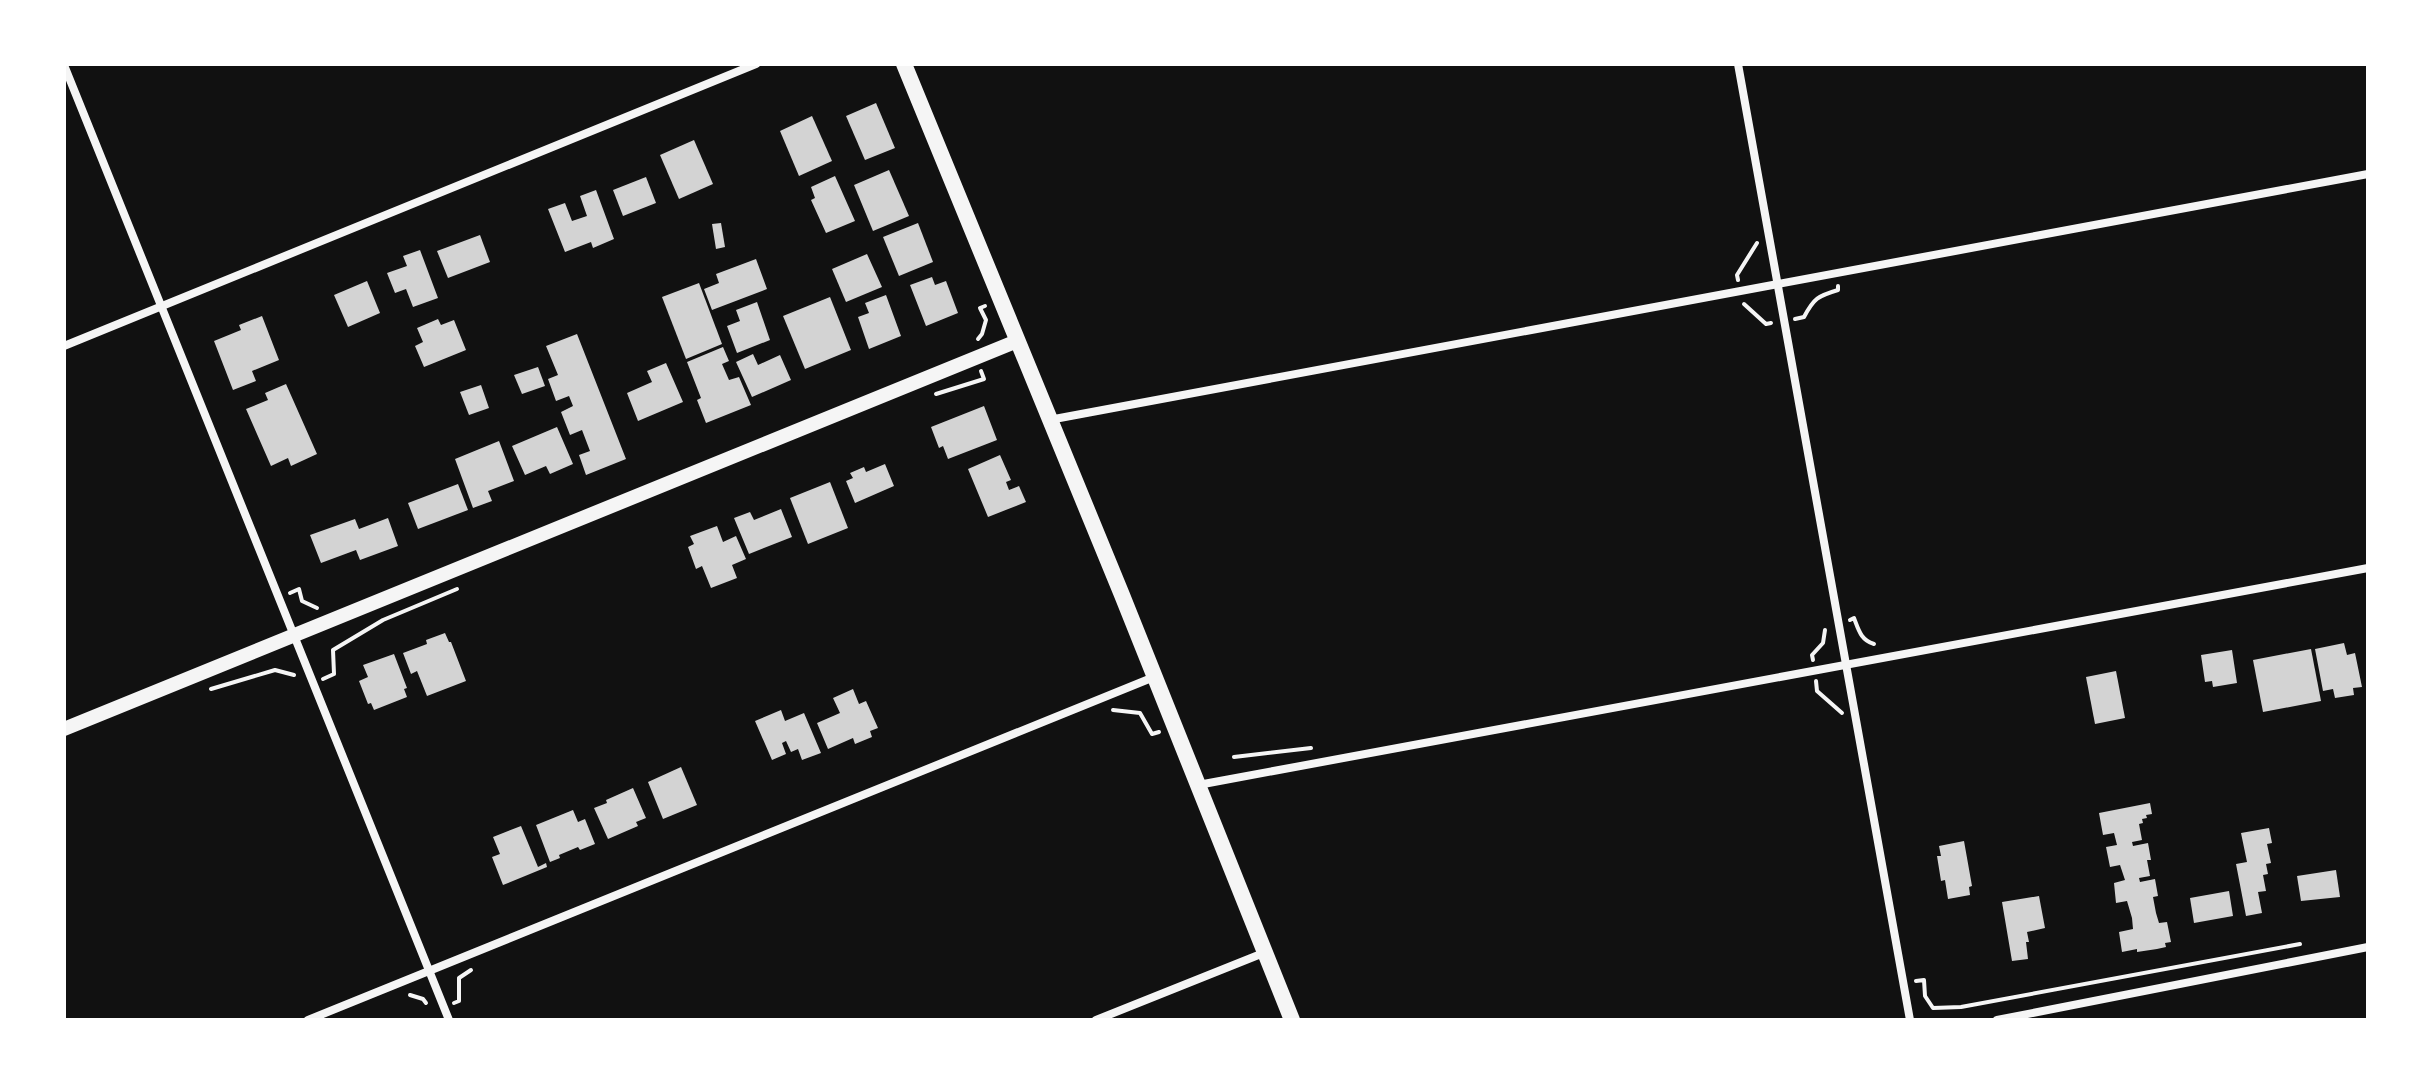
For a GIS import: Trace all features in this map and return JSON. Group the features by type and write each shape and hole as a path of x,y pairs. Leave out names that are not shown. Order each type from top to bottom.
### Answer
{"main road":[{"path":"904,64 1292,1020"}],"street":[{"path":"64,346 756,64"},
{"path":"1738,64 1910,1020"},
{"path":"64,65 449,1020"},
{"path":"1049,420 2368,174"},
{"path":"64,729 1017,341"},
{"path":"1198,785 2368,568"},
{"path":"308,1020 1154,677"},
{"path":"1997,1020 2368,947"},
{"path":"1096,1020 1266,952"}],"path":[{"path":"1754,229 1757,244 1737,275 1744,305 1766,324 1804,317 1820,296 1838,290 1836,272"},
{"path":"1847,718 1817,691 1812,655 1823,643 1825,627 1854,618 1866,642 1882,647"},
{"path":"1101,714 1113,710 1140,713 1152,734 1174,725"},
{"path":"1904,983 1924,980 1925,996 1933,1008 1961,1007 2307,943"},
{"path":"398,1000 411,995 423,999 434,1012 444,1008 459,1001 459,978 476,967"}],"building":[{"path":"876,103 895,148 865,160 846,116"},
{"path":"812,116 832,161 799,176 780,131"},
{"path":"694,140 713,184 679,199 660,155"},
{"path":"889,170 909,216 873,231 854,185"},
{"path":"835,176 855,221 826,233 811,200 815,198 811,187"},
{"path":"646,177 656,203 623,216 613,190"},
{"path":"596,190 614,239 593,248 591,242 565,252 548,209 565,203 572,221 587,216 580,196"},
{"path":"721,223 725,247 716,249 712,224"},
{"path":"918,223 933,262 899,276 883,237"},
{"path":"480,235 490,262 448,278 437,251"},
{"path":"420,250 438,298 413,307 406,289 395,293 387,273 407,266 403,256"},
{"path":"867,254 882,287 846,302 832,269"},
{"path":"756,259 767,289 712,310 704,289 719,283 716,274"},
{"path":"932,277 935,285 946,281 958,313 926,326 910,285"},
{"path":"367,281 380,313 348,327 334,295"},
{"path":"699,283 722,344 686,359 662,297"},
{"path":"886,295 901,336 869,349 858,317 869,313 865,303"},
{"path":"830,297 851,350 805,369 783,316"},
{"path":"757,302 770,340 737,353 727,326 740,321 736,310"},
{"path":"262,316 279,360 252,371 256,381 233,390 214,341 241,330 239,325"},
{"path":"438,319 441,325 454,320 466,350 424,367 415,346 423,342 417,328"},
{"path":"577,334 626,459 586,475 579,455 590,451 582,430 570,435 561,412 573,406 569,396 556,401 548,379 558,375 546,346"},
{"path":"723,347 729,361 722,364 729,380 739,377 751,405 706,423 697,400 701,398 687,362"},
{"path":"753,354 758,365 780,355 791,380 752,397 736,362"},
{"path":"666,363 683,402 638,421 627,393 652,382 647,371"},
{"path":"538,367 545,386 522,394 514,375"},
{"path":"286,384 317,454 291,466 288,458 271,466 246,409 268,400 265,393"},
{"path":"481,385 489,408 469,415 460,392"},
{"path":"984,406 997,440 948,459 943,446 939,448 931,427"},
{"path":"557,427 573,464 550,474 546,466 525,475 512,446"},
{"path":"499,441 514,481 488,491 492,501 473,508 455,459"},
{"path":"1000,455 1011,480 1006,482 1009,490 1019,486 1026,502 988,517 968,469"},
{"path":"885,464 894,486 855,503 846,481 853,478 850,473 864,467 866,472"},
{"path":"830,482 848,528 808,544 790,498"},
{"path":"458,484 468,510 418,529 408,503"},
{"path":"781,509 792,537 749,554 734,518 750,512 754,520"},
{"path":"388,518 398,546 360,560 356,550 321,563 310,535 355,519 359,529"},
{"path":"717,526 723,542 736,536 746,559 732,565 737,578 711,588 702,566 696,569 688,547 694,544 690,536"},
{"path":"445,633 466,681 427,696 417,671 411,674 403,653"},
{"path":"2344,643 2347,655 2355,653 2362,687 2353,688 2354,695 2335,698 2333,689 2323,691 2315,649"},
{"path":"2311,649 2321,701 2263,712 2253,660"},
{"path":"2232,650 2237,683 2213,687 2212,681 2205,682 2201,655"},
{"path":"394,654 407,688 404,689 407,697 374,710 371,703 368,704 359,681 368,677 363,665"},
{"path":"2116,671 2125,718 2095,724 2086,677"},
{"path":"853,689 859,704 866,701 878,728 870,731 872,737 855,744 853,738 828,749 817,723 840,713 833,698"},
{"path":"781,710 785,721 804,713 821,753 802,760 798,749 791,752 786,741 782,743 786,754 772,760 755,721"},
{"path":"681,767 697,805 663,819 648,782"},
{"path":"633,788 646,818 636,822 638,826 608,839 594,808"},
{"path":"2150,803 2152,814 2146,815 2147,818 2139,824 2142,840 2132,842 2133,846 2148,843 2150,876 2139,878 2140,882 2155,879 2158,896 2153,897 2156,913 2159,923 2167,922 2171,942 2157,949 2122,952 2119,932 2133,929 2132,918 2127,901 2116,903 2114,883 2125,880 2120,865 2110,867 2106,847 2117,845 2114,833 2103,835 2099,813"},
{"path":"573,810 578,822 585,819 595,844 580,850 578,847 550,862 536,825"},
{"path":"521,826 538,867 546,863 547,867 503,885 492,857 500,854 493,837"},
{"path":"2269,828 2272,843 2267,844 2271,863 2266,864 2268,874 2263,875 2266,891 2258,892 2262,913 2246,916 2236,864 2247,862 2241,833"},
{"path":"1964,841 1972,886 1969,887 1970,895 1948,899 1945,880 1941,881 1937,856 1941,856 1939,846"},
{"path":"2336,870 2340,897 2301,901 2297,876"},
{"path":"2229,891 2233,916 2194,923 2190,898"},
{"path":"2039,896 2045,928 2027,932 2028,959 2012,961 2002,902"}]}
